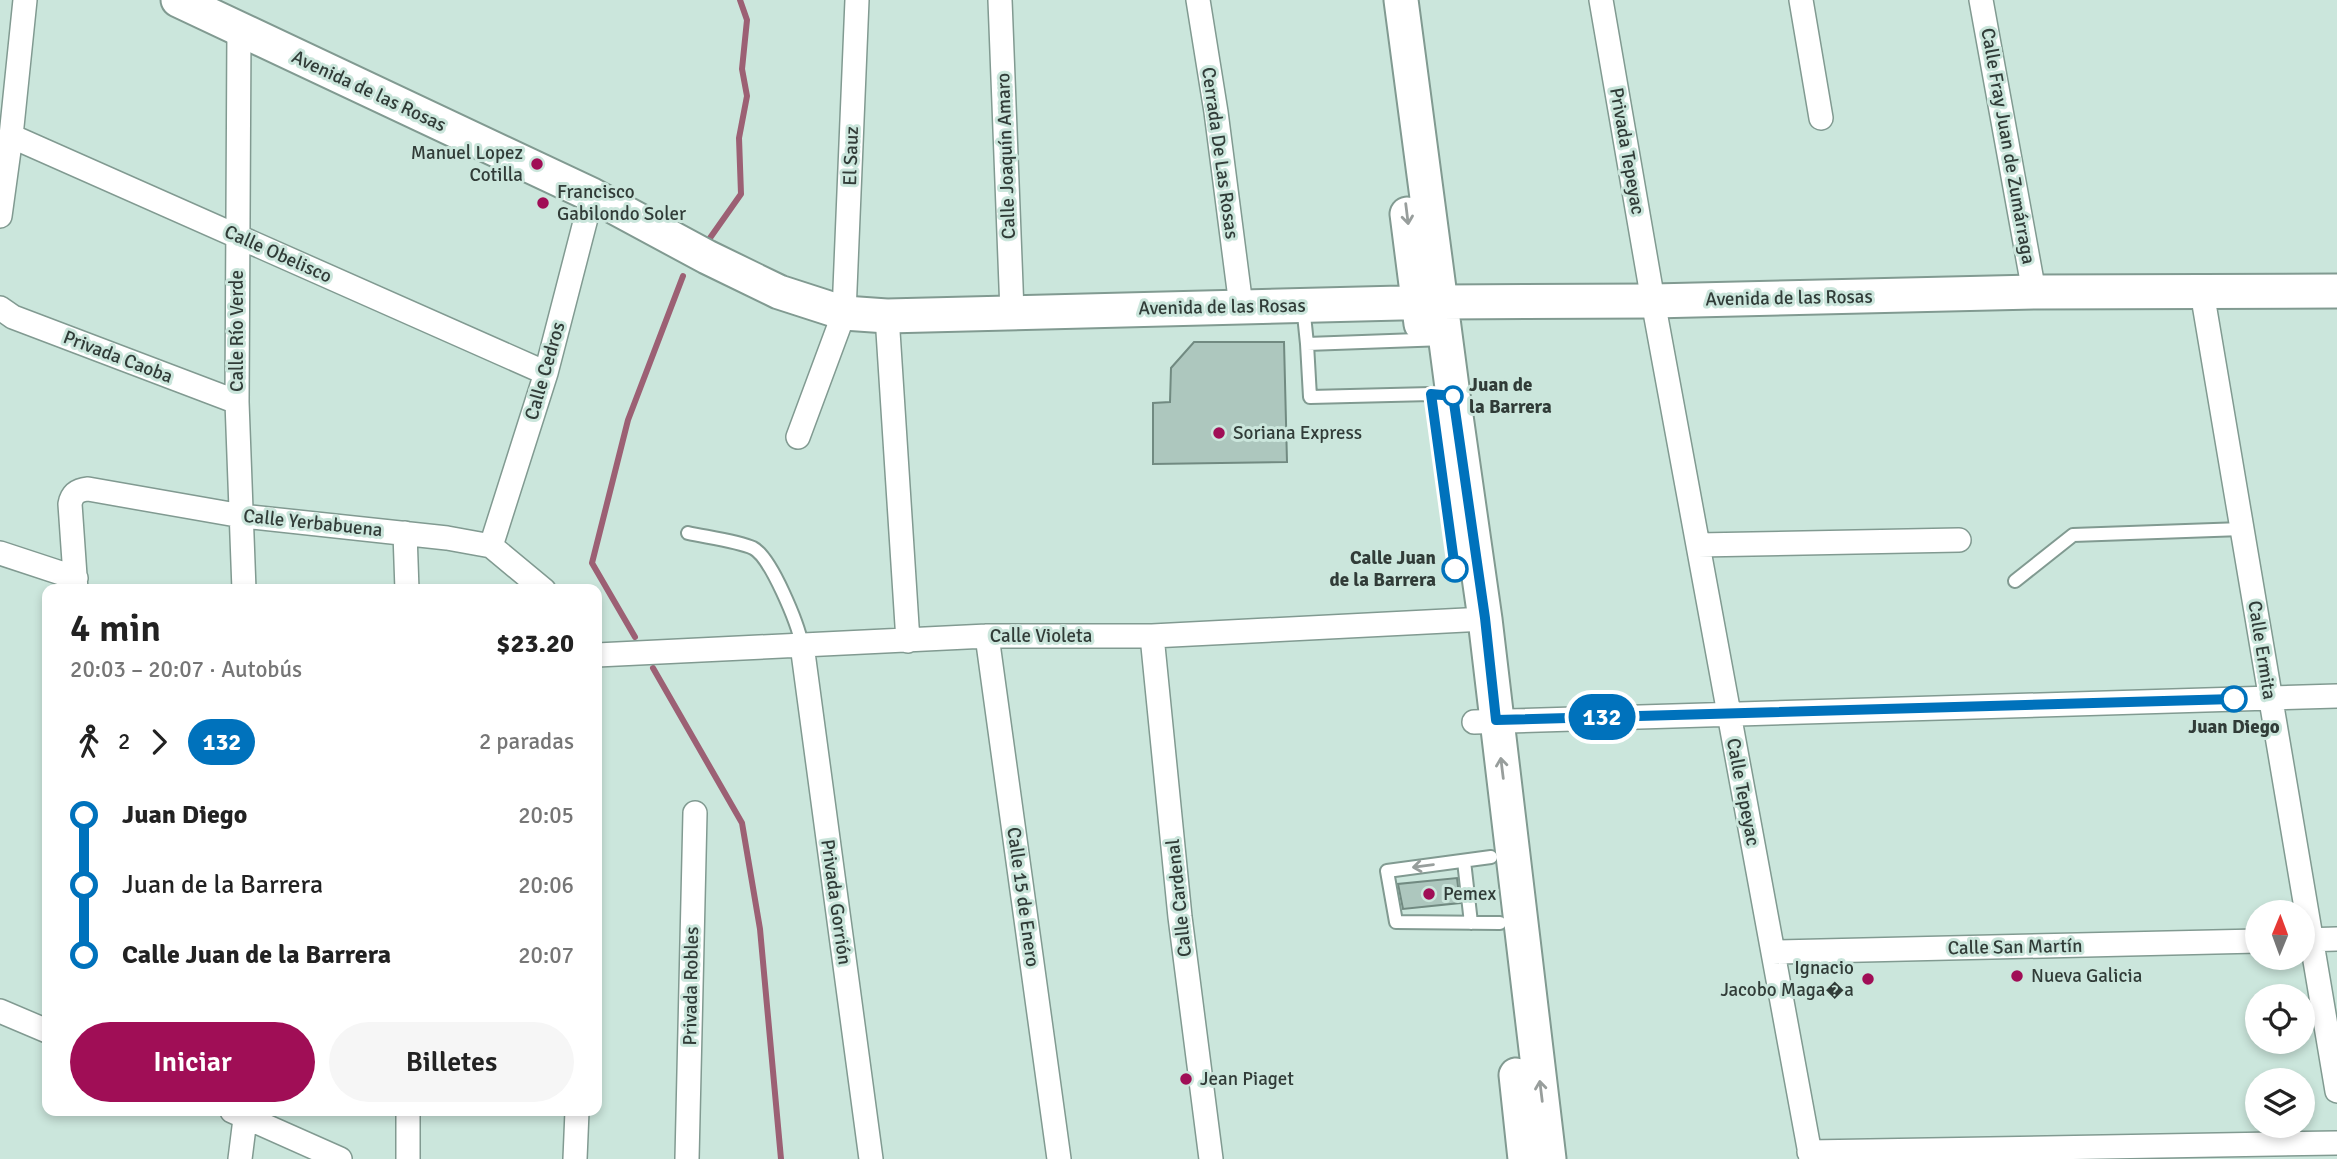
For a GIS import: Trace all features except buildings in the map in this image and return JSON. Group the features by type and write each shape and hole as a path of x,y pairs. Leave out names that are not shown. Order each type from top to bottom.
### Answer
{"street":[{"path":"0,216 25,0"},
{"name":"Avenida de las Rosas","path":"177,0 592,195 779,292 844,313 887,316 1429,302 1653,301 2034,292 2337,291"},
{"name":"El Sauz","path":"798,437 844,313 857,0"},
{"name":"Calle Joaquín Amaro","path":"1000,0 1012,312"},
{"name":"Cerrada De Las Rosas","path":"1198,0 1216,112 1241,306"},
{"path":"1380,0 1435,340 1474,619 1485,721 1491,871 1485,923 1525,1159"},
{"path":"1401,0 1429,302"},
{"name":"Privada Tepeyac","path":"1601,0 1653,301"},
{"path":"1801,0 1821,118"},
{"name":"Calle Fray Juan de Zumárraga","path":"1981,0 2034,292"},
{"name":"Calle Río Verde","path":"239,29 237,402 244,584"},
{"name":"Calle Obelisco","path":"11,135 546,373"},
{"name":"Calle Cedros","path":"491,546 546,373 592,195"},
{"name":"Calle Ermita","path":"2202,292 2301,900"},
{"name":"Calle Tepeyac","path":"1653,301 1810,1156"},
{"name":"Privada Caoba","path":"0,309 13,317 237,402"},
{"path":"887,316 908,641"},
{"name":"Calle Yerbabuena","path":"76,584 69,504 71,497 79,490 88,489 243,516 447,538 491,546 537,584"},
{"path":"405,533 407,584"},
{"path":"1698,545 1959,540"},
{"path":"0,553 76,584"},
{"name":"Calle Violeta","path":"602,655 987,636 1152,636 1474,619"},
{"name":"Calle 15 de Enero","path":"987,636 1059,1159"},
{"name":"Calle Cardenal","path":"1152,636 1180,917 1211,1159"},
{"name":"Privada Gorrión","path":"802,645 870,1159"},
{"path":"1485,721 2337,696"},
{"name":"Privada Robles","path":"687,1159 695,813"},
{"path":"1491,871 1549,1159"},
{"path":"2315,940 2337,939"},
{"name":"Calle San Martín","path":"1773,952 2245,941"},
{"name":"Calle Ermita","path":"2313,970 2337,1091"},
{"path":"0,1011 42,1029"},
{"path":"240,1159 241,1116"},
{"path":"247,1116 340,1159"},
{"path":"408,1116 408,1159"},
{"path":"575,1159 577,1116"},
{"path":"1810,1156 2337,1143"}],"lane":[{"path":"1303,305 1310,397 1442,395"},
{"path":"1307,344 1435,340"},
{"path":"2015,581 2073,535 2242,529"},
{"path":"688,533 755,549 775,575 802,645"},
{"path":"1485,923 1396,922 1387,871 1491,871"}],"waterway":[{"path":"710,238 741,194 739,138 747,96 742,69 747,20 740,0"},
{"path":"635,637 592,563 628,420 683,276"},
{"path":"653,668 742,823 760,929 781,1159"}],"bus line":[{"name":"132","path":"1455,569 1431,394 1453,396 1485,618 1496,720 2234,699"}],"place":[{"name":"Manuel Lopez Cotilla","path":"537,164"},
{"name":"Francisco Gabilondo Soler","path":"543,203"},
{"name":"Juan de la Barrera","path":"1453,396"},
{"name":"Soriana Express","path":"1219,433"},
{"name":"Calle Juan de la Barrera","path":"1455,569"},
{"name":"Juan Diego","path":"2234,699"},
{"name":"Pemex","path":"1429,894"},
{"name":"Nueva Galicia","path":"2017,976"},
{"name":"Ignacio Jacobo Maga�a","path":"1868,979"},
{"name":"Jean Piaget","path":"1186,1079"}]}
